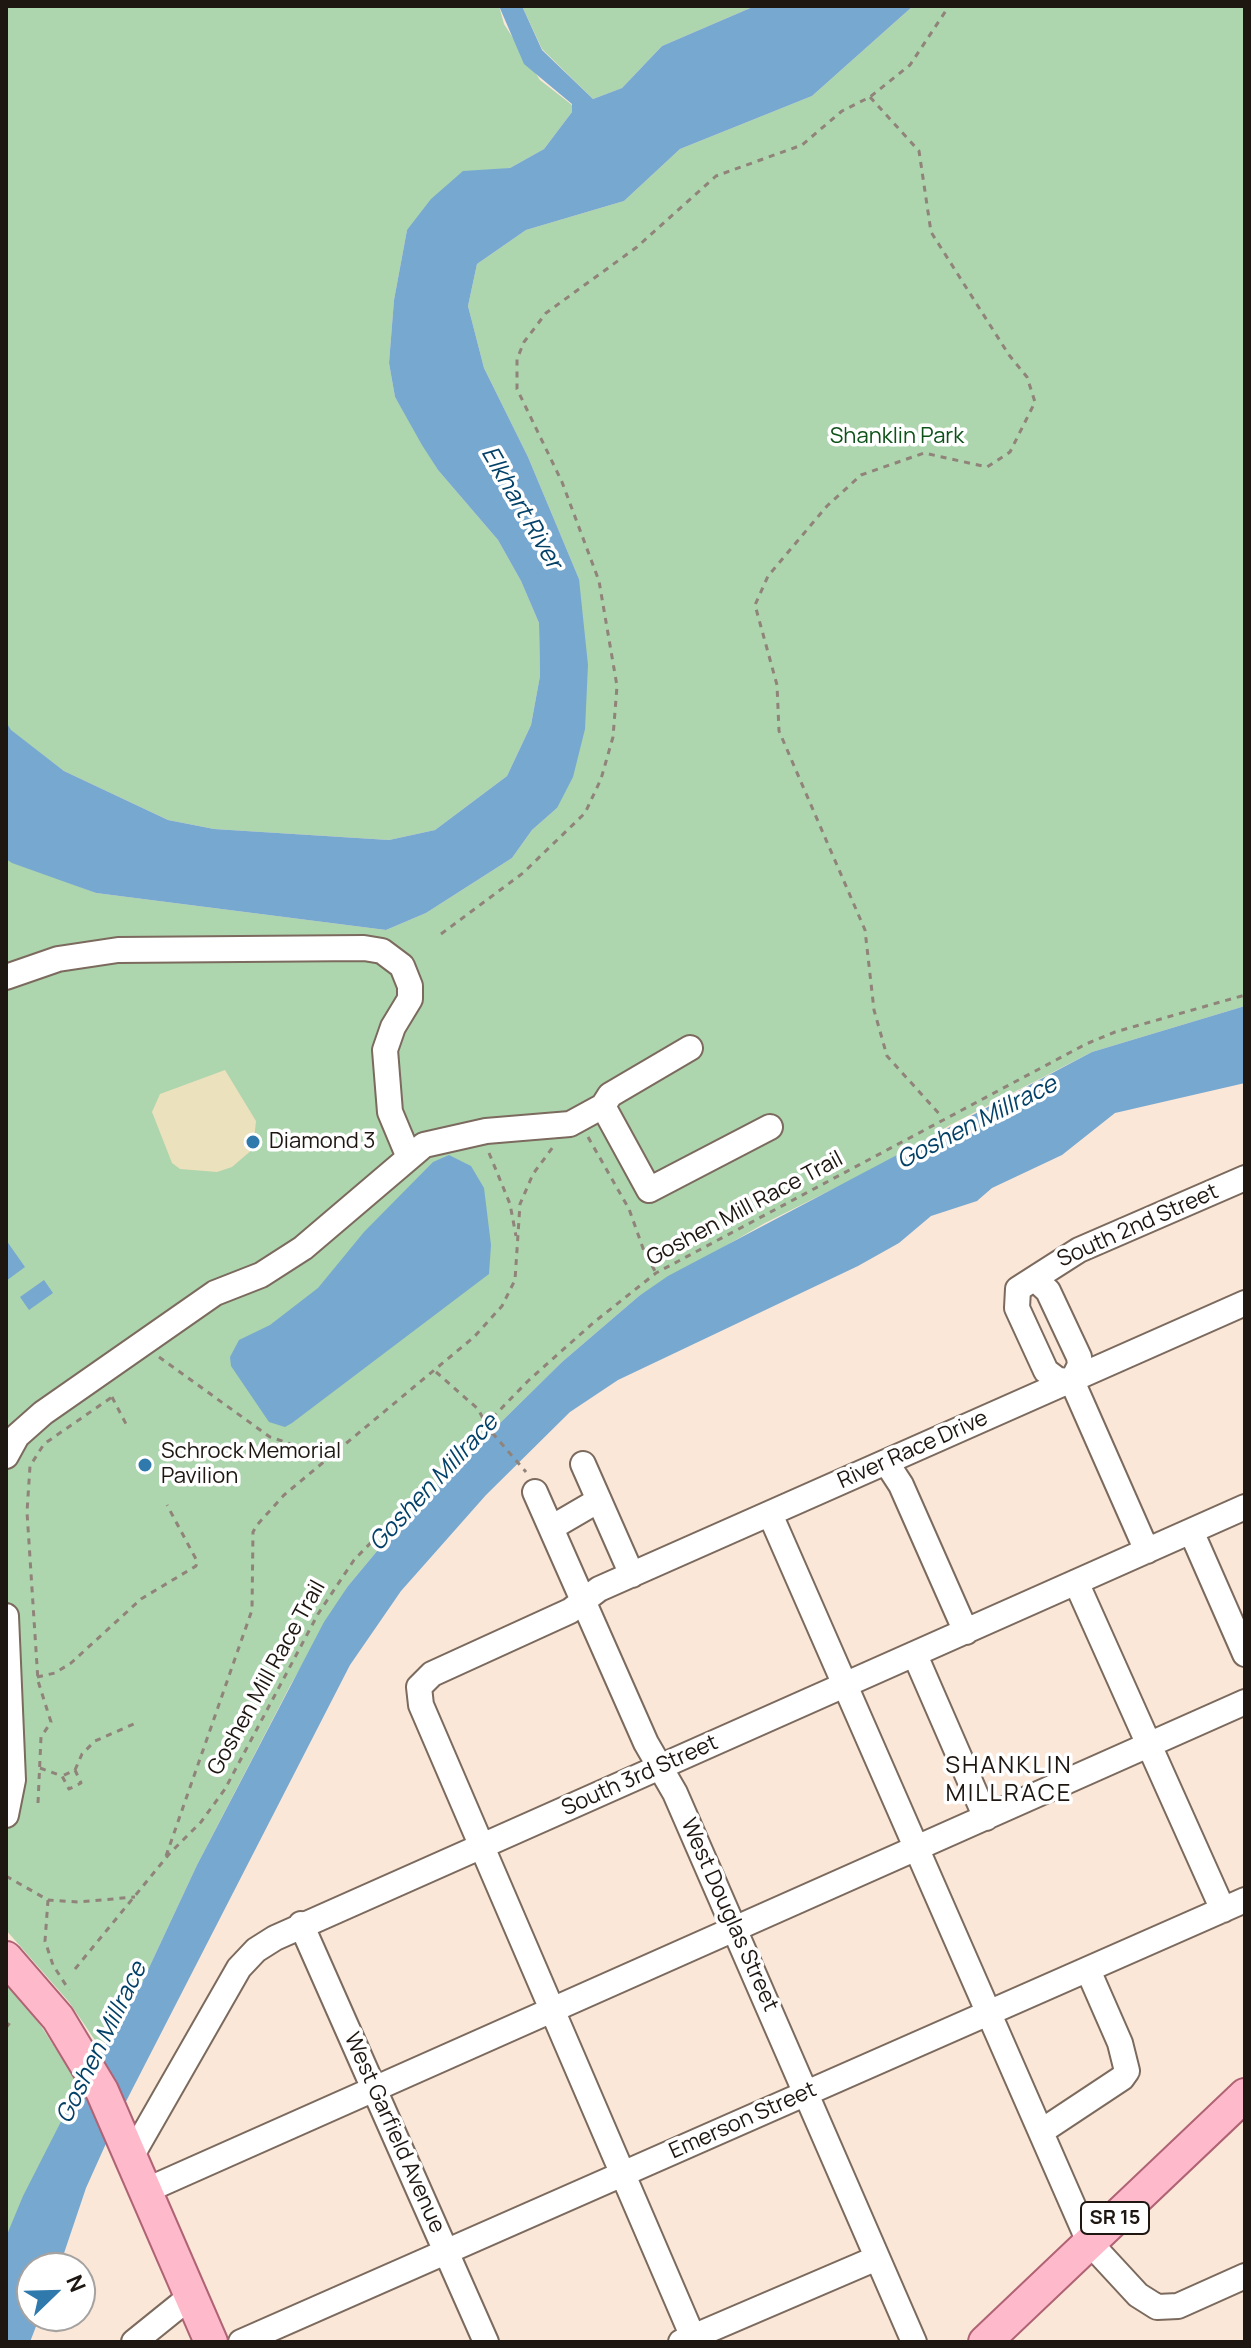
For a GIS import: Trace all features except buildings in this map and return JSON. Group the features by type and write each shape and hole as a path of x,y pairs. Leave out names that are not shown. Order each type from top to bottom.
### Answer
{"main road":[{"path":"6,1958 77,2045 127,2143 211,2342"},
{"name":"SR 15","path":"985,2342 1245,2095"}],"street":[{"path":"6,977 58,959 118,950 364,948 382,951 402,966 410,986 410,999 393,1027 385,1050 390,1112 408,1155"},
{"path":"6,1456 17,1436 43,1413 215,1293 261,1275 303,1248 408,1155 424,1145 474,1133 578,1121 603,1106 610,1095 690,1048"},
{"path":"603,1106 649,1190 770,1127"},
{"name":"South 2nd Street","path":"1036,1280 1041,1272 1079,1250 1245,1178"},
{"name":"South 2nd Street","path":"1030,1280 1036,1280 1048,1291 1079,1357 1080,1365 1072,1381 1058,1380 1046,1371 1017,1308 1018,1289 1030,1280"},
{"name":"River Race Drive","path":"481,1847 421,1705 419,1687 432,1674 570,1611 599,1589 1245,1303"},
{"path":"1072,1381 1147,1551"},
{"path":"886,1462 901,1485 966,1632"},
{"path":"583,1464 632,1575"},
{"name":"West Douglas Street","path":"535,1492 736,1929 914,2342"},
{"path":"551,1528 599,1500"},
{"name":"South 3rd Street","path":"127,2143 239,1968 256,1950 301,1924 1245,1507"},
{"path":"770,1514 991,2012 1089,2242 1138,2295 1157,2307 1178,2306 1245,2276"},
{"path":"1191,1531 1245,1654"},
{"path":"1076,1582 1151,1746 1234,1905"},
{"path":"6,1616 13,1780 6,1815"},
{"path":"915,1655 986,1818"},
{"path":"147,2190 1245,1702"},
{"path":"481,1847 622,2175 689,2340 877,2258"},
{"name":"Emerson Street","path":"241,2342 1234,1905"},
{"name":"West Garfield Avenue","path":"301,1924 486,2342"},
{"path":"1042,2131 1122,2078 1127,2071 1120,2043 1088,1970"},
{"path":"134,2342 191,2296"}],"path":[{"path":"441,934 523,873 585,813 601,779 613,737 617,686 599,581 562,482 517,389 517,359 524,342 546,313 637,247 716,176 802,145 842,111 870,97 910,65 949,6"},
{"path":"870,97 919,151 931,232 1009,355 1027,377 1035,402 1010,452 987,467 924,453 861,475 827,506 768,576 755,605 777,685 779,731 865,930 874,1010 887,1056 943,1118"},
{"name":"Goshen Mill Race Trail","path":"75,1969 164,1861 201,1822 225,1789 318,1614 354,1560 582,1333 656,1273 943,1118 1115,1032 1245,995"},
{"path":"164,1861 252,1610 253,1532 284,1495 436,1372 502,1306 515,1280 520,1204 525,1188 545,1156 578,1121 629,1209 644,1251 656,1273"},
{"path":"474,1133 489,1151 500,1175 519,1248"},
{"path":"140,1343 270,1437 331,1457"},
{"path":"436,1372 478,1409 522,1467"},
{"path":"38,1803 41,1737 51,1722 37,1677 27,1512 30,1466 44,1444 112,1397 126,1424"},
{"path":"37,1677 55,1673 71,1663 141,1599 196,1566 197,1561 167,1505"},
{"path":"62,1776 75,1770 82,1754 95,1741 136,1723"},
{"path":"40,1768 62,1776 69,1789 81,1783 75,1770"},
{"path":"6,1876 48,1900 78,1902 136,1897"},
{"path":"48,1900 45,1941 53,1965 75,1998"},
{"path":"6,2028 11,2021"}],"green space":[{"path":"6,6 499,6 504,24 540,80 572,105 572,112 544,149 510,168 494,171 407,230 394,300 389,363 395,397 438,470 498,540 521,581 539,623 540,676 531,725 507,776 435,830 389,840 214,829 168,820 64,771 10,730 6,722"},
{"path":"522,6 755,6 662,46 622,88 593,99 542,49"},
{"name":"Shanklin Park","path":"913,6 1245,6 1245,1006 1092,1052 950,1125 899,1156 765,1223 639,1296 562,1362 434,1488 429,1500 402,1521 348,1586 290,1686 197,1865 140,1987 101,2049 69,2002 6,1930 6,859 96,893 386,930 426,913 512,858 532,830 557,808 579,579 528,457 484,368 468,306 477,264 526,230 624,201 680,149 812,96"},
{"path":"6,1982 41,2026 80,2086 6,2237"}],"sand":[{"path":"225,1070 256,1121 253,1149 232,1167 217,1172 180,1169 172,1163 152,1112 160,1094"}],"water":[{"name":"Elkhart River","path":"499,6 522,6 542,50 593,99 622,88 662,46 755,6 913,6 812,96 680,149 624,201 526,230 477,264 468,306 484,368 528,457 579,579 588,665 585,729 573,777 557,808 532,830 512,858 426,913 386,930 96,893 12,863 6,859 6,722 11,730 64,771 168,820 214,829 389,840 435,830 507,776 531,725 540,676 539,623 521,581 498,540 438,470 422,445 395,397 389,363 394,300 407,230 431,199 463,171 510,168 544,149 572,112 572,104 524,64"},
{"name":"Goshen Millrace","path":"1245,1006 1245,1083 1115,1113 1062,1155 992,1188 977,1201 931,1216 899,1243 858,1266 618,1380 570,1412 486,1495 401,1591 350,1665 117,2119 86,2188 64,2252 16,2252 16,2332 34,2332 30,2342 6,2342 6,2237 23,2196 74,2096 140,1987 197,1865 324,1622 348,1586 402,1521 429,1500 434,1488 562,1362 639,1296 668,1276 1092,1052"},
{"path":"449,1155 471,1166 484,1188 491,1245 489,1274 292,1423 285,1427 269,1422 231,1366 230,1357 239,1340 270,1325 318,1288 364,1232 433,1162"},
{"path":"6,1240 25,1267 6,1281"},
{"path":"44,1280 53,1293 29,1310 20,1297"}],"place":[{"name":"Diamond 3","path":"253,1142"},
{"name":"Schrock Memorial Pavilion","path":"145,1465"}],"district":[{"name":"SHANKLIN MILLRACE","path":"1009,1780"}]}
